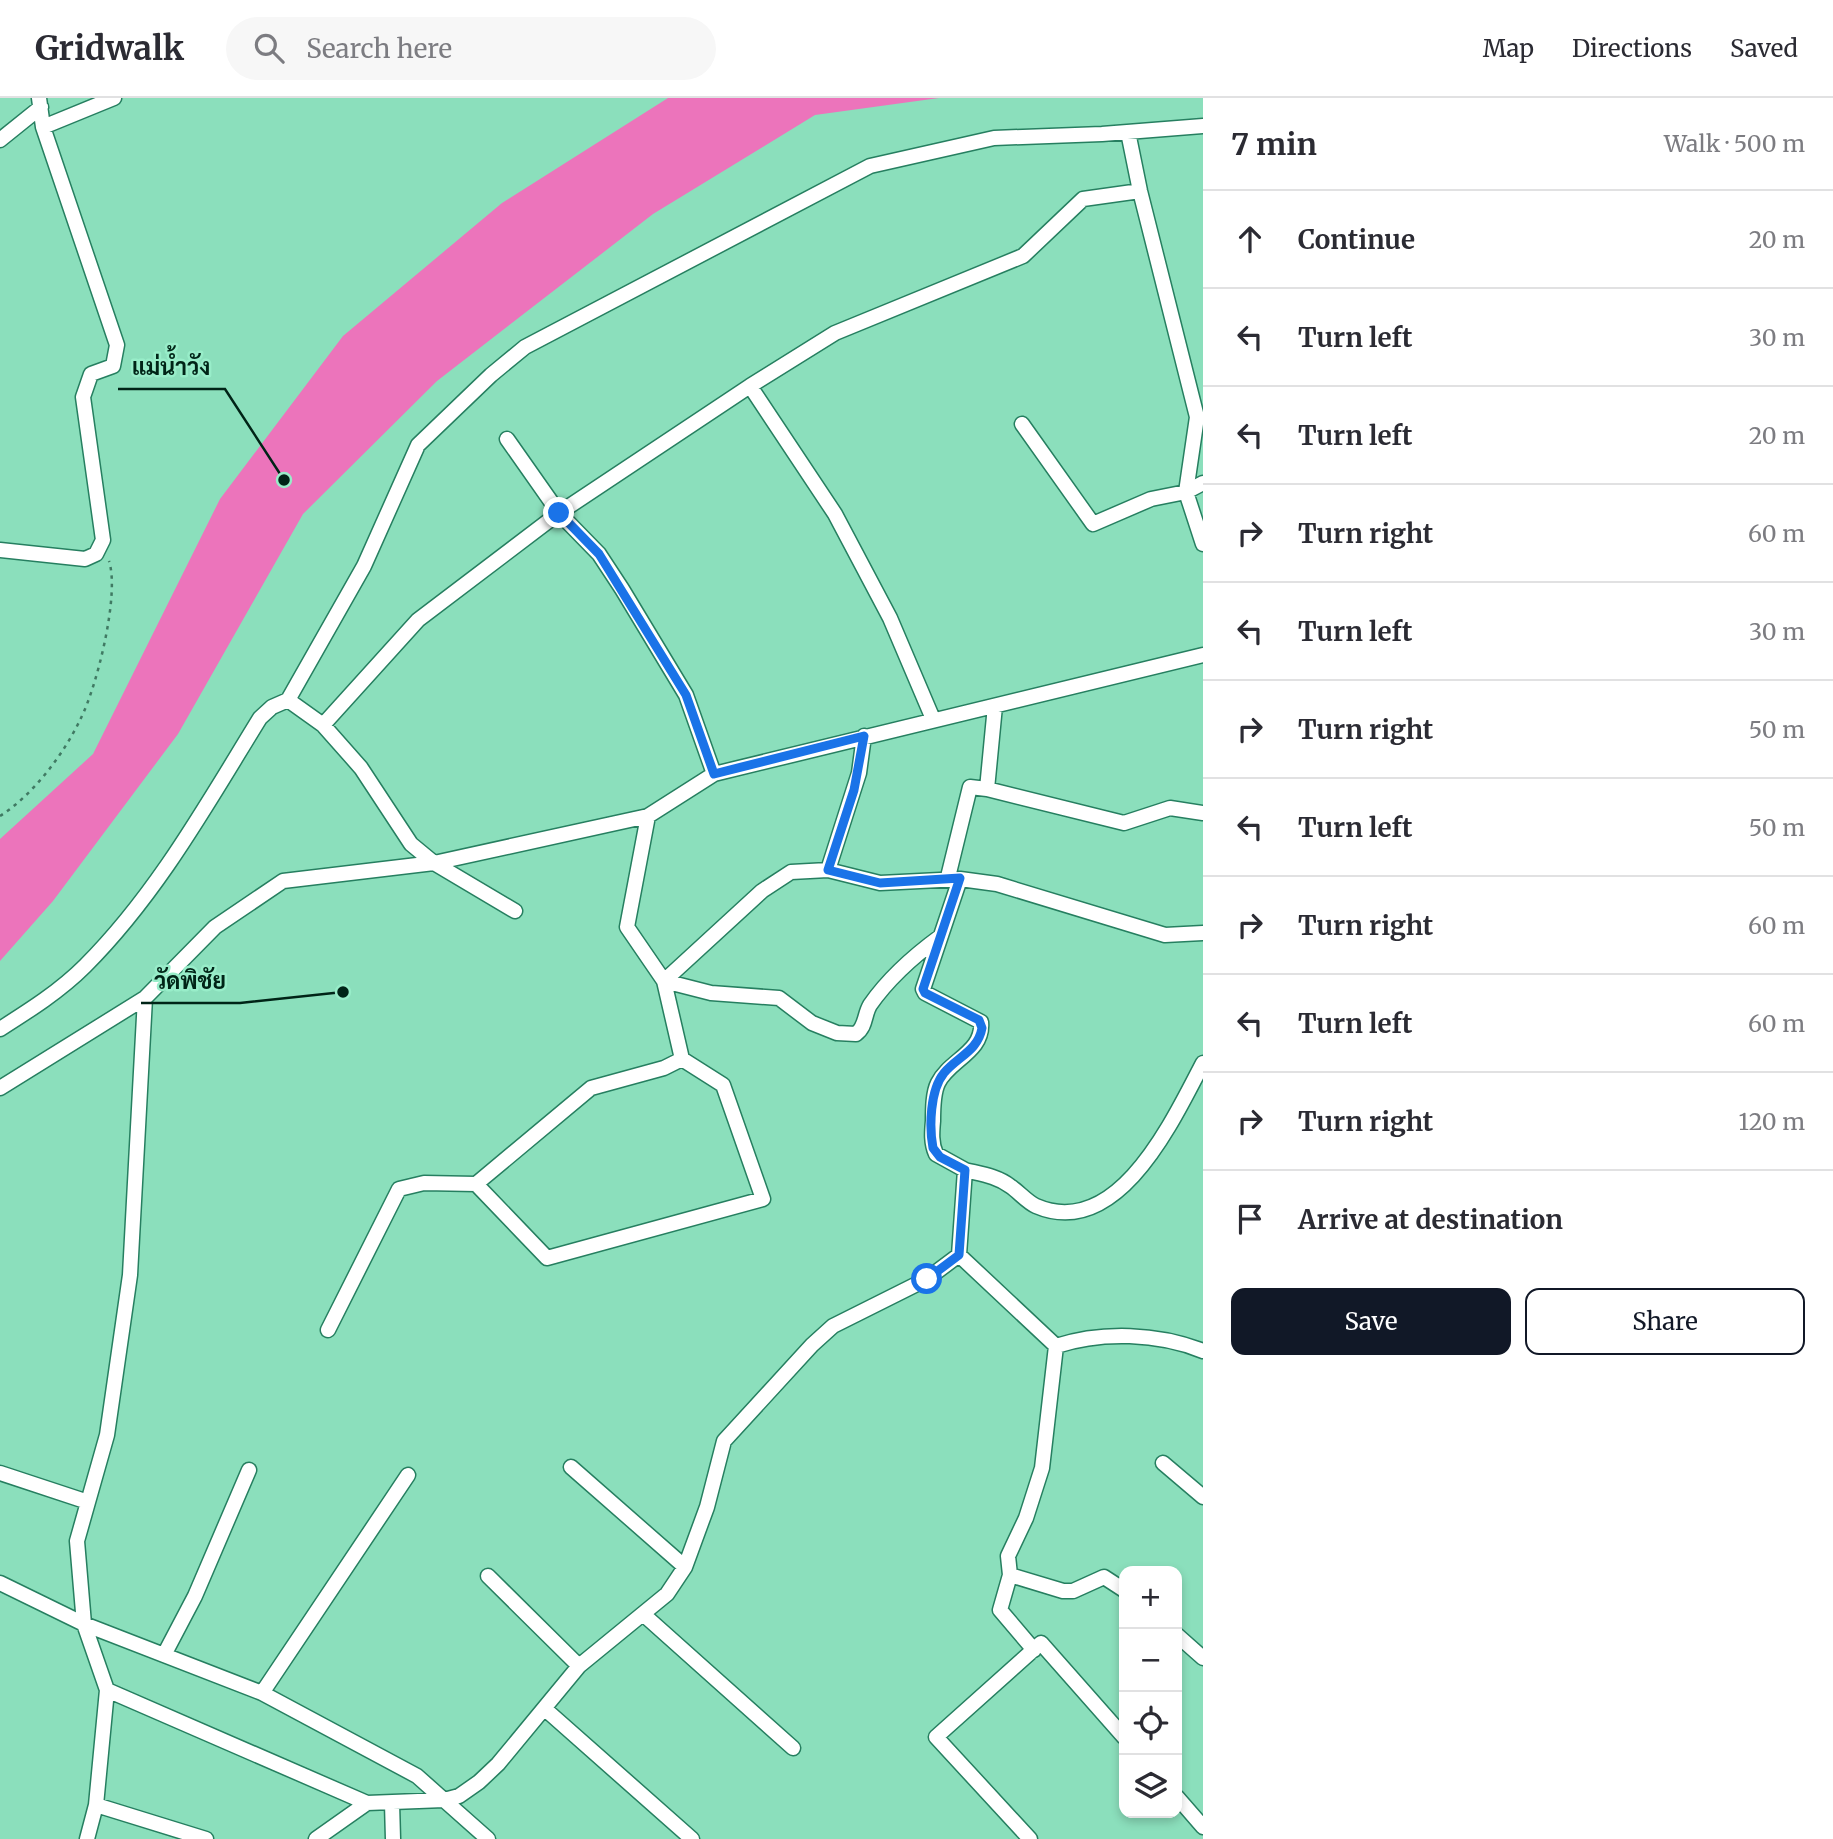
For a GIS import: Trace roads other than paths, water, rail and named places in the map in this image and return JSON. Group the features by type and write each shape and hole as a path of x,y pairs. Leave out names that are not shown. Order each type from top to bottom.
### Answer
{"street":[{"path":"43,127 114,98"},
{"path":"0,550 85,559 96,554 103,540 83,397 91,374 113,366 117,345 43,127 40,102"},
{"path":"0,140 40,102"},
{"path":"0,1029 61,988 86,965 163,874 260,718 272,707 288,700 364,566 418,445 491,375 526,347 870,166 993,138 1203,126"},
{"path":"1128,132 1196,417 1186,492 1203,544"},
{"path":"323,725 418,620 559,513 750,386 835,333 1023,256 1083,199 1140,191"},
{"path":"750,386 835,514 890,618 933,719"},
{"path":"1022,424 1093,524 1151,499 1186,492 1203,483"},
{"path":"507,439 559,513 599,554 686,695 714,774"},
{"path":"0,1088 145,998 215,927 283,881 434,863 648,816 714,774 1203,655"},
{"path":"288,700 323,725 361,768 404,836 434,863 514,911"},
{"path":"987,789 995,706"},
{"path":"828,870 854,790 864,736"},
{"path":"1203,813 1170,808 1124,823 971,787 954,878 940,936 923,987 924,992 981,1022 981,1033 971,1050 939,1082 932,1141 936,1153 965,1170 995,1177 1035,1205 1057,1211 1078,1211 1100,1204 1129,1183 1176,1115 1203,1063"},
{"path":"476,1184 547,1258 763,1199 723,1085 682,1059 664,981 627,926 648,816"},
{"path":"664,981 762,891 791,872 828,870 880,883 954,878 997,884 1165,935 1203,933"},
{"path":"664,981 711,993 779,998 812,1023 837,1032 856,1034 862,1028 869,1006 901,971 940,936"},
{"path":"87,1839 96,1805 107,1690 84,1624 77,1541 107,1435 130,1275 145,998"},
{"path":"328,1330 399,1189 424,1183 476,1184 592,1088 664,1068 682,1059"},
{"path":"107,1690 367,1803 444,1800 459,1796 479,1782 545,1709 579,1666 667,1594 685,1567 707,1507 718,1455 732,1430 833,1326 927,1279 959,1255 965,1170"},
{"path":"959,1255 1056,1346"},
{"path":"1056,1346 1097,1336 1172,1339 1203,1351"},
{"path":"1034,1650 1000,1610 1010,1575 1008,1556 1026,1518 1042,1468 1056,1346"},
{"path":"1163,1463 1203,1497"},
{"path":"571,1467 685,1567"},
{"path":"164,1655 195,1596 249,1470"},
{"path":"0,1473 88,1502"},
{"path":"262,1693 408,1475"},
{"path":"1010,1575 1063,1591 1073,1591 1104,1577 1119,1588"},
{"path":"488,1576 579,1666"},
{"path":"0,1583 84,1624 262,1693 417,1776 488,1839"},
{"path":"643,1614 793,1748"},
{"path":"1182,1639 1203,1658"},
{"path":"1030,1839 936,1737 1041,1643 1119,1731"},
{"path":"545,1709 692,1839"},
{"path":"392,1802 393,1839"},
{"path":"316,1839 367,1803"},
{"path":"1182,1803 1203,1827"},
{"path":"96,1805 206,1839"}],"place":[{"name":"แม่น้ำวัง","path":"284,480"},
{"name":"วัดพิชัย","path":"343,992"}]}
